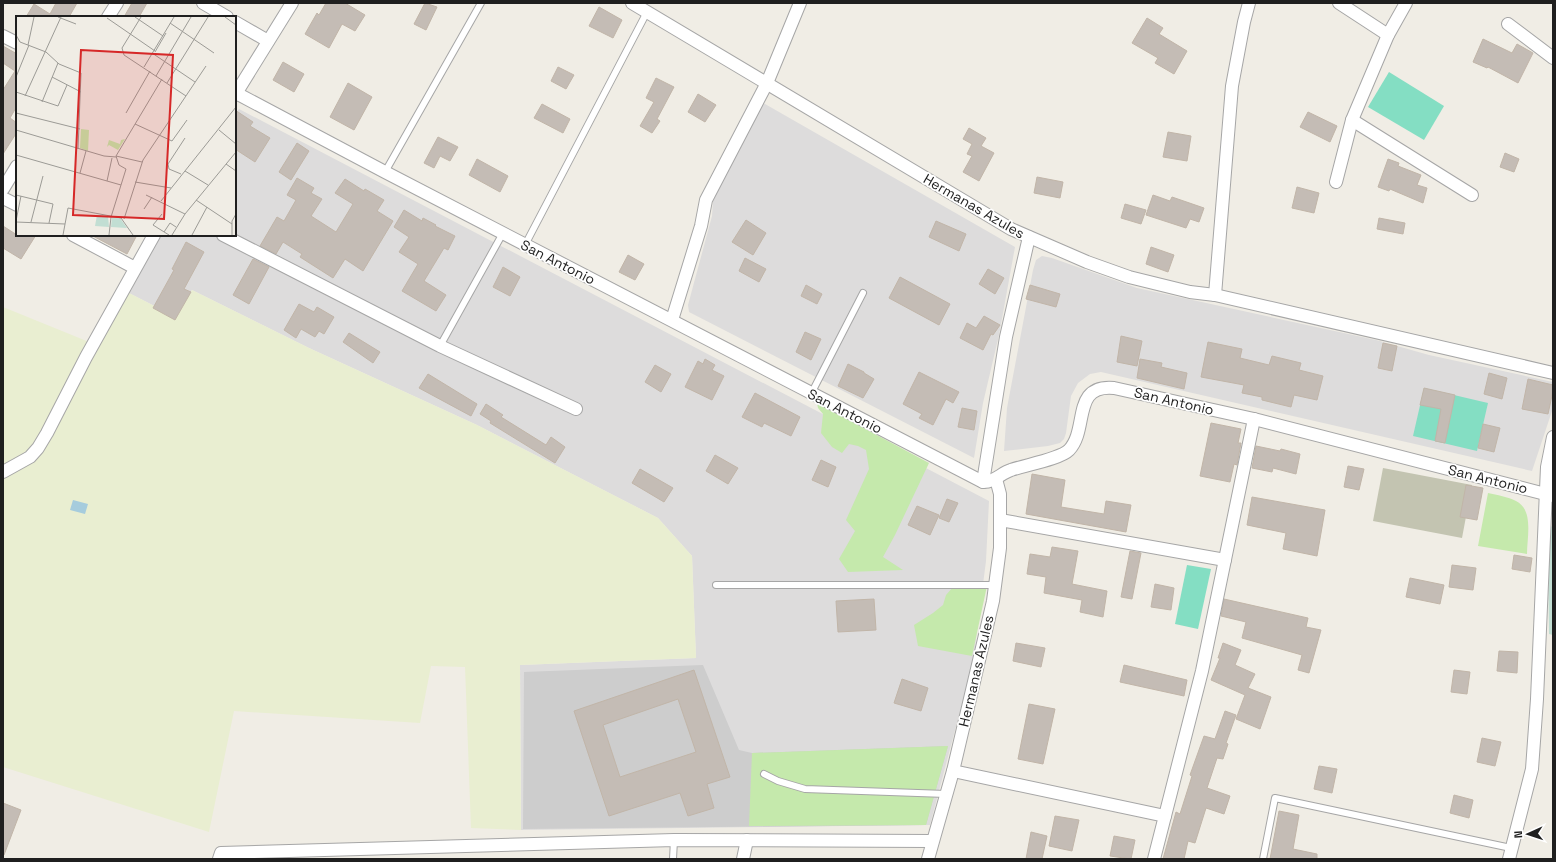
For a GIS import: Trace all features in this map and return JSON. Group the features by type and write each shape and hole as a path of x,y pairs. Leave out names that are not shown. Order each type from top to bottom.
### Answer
{"street":[{"path":"109,16 117,3"},
{"path":"202,3 225,16"},
{"name":"San Antonio","path":"292,3 236,94 983,482 996,479 1010,470 1060,455 1069,450 1075,441 1084,405 1089,395 1096,389 1104,387 1254,419 1550,495"},
{"name":"Hermanas Azules","path":"632,3 1011,229 1030,238 1006,337 983,482"},
{"path":"672,320 701,226 706,200 767,83 800,3"},
{"path":"1215,295 1232,86 1249,3"},
{"path":"1339,3 1388,35"},
{"path":"1336,182 1352,120 1388,35 1406,3"},
{"path":"236,23 268,40"},
{"path":"1508,24 1553,58"},
{"path":"3,36 16,42"},
{"path":"1352,120 1472,195"},
{"path":"3,189 16,168"},
{"path":"3,198 16,204"},
{"path":"75,236 135,268"},
{"path":"3,472 30,457 38,448 86,357 153,236"},
{"path":"226,236 440,346 576,409"},
{"path":"1030,238 1087,262 1129,277 1190,292 1215,295 1553,373"},
{"path":"1154,859 1202,671 1254,419"},
{"path":"1510,854 1532,769 1550,495 1547,467 1553,437"},
{"name":"Hermanas Azules","path":"928,859 932,840 953,771 995,585 1000,548 1000,494 996,479"},
{"path":"1000,520 1225,560"},
{"path":"953,771 1164,816"},
{"path":"219,859 221,853 674,840 932,840"},
{"path":"744,859 747,840"},
{"path":"396,859 401,848"}],"lane":[{"path":"385,172 481,3"},
{"path":"525,245 647,12"},
{"path":"440,346 503,234"},
{"path":"811,394 863,294"},
{"path":"716,585 995,585"},
{"path":"764,774 778,781 805,789 946,794"},
{"path":"1263,859 1275,798 1510,854"},
{"path":"673,859 674,840"}],"shaded area":[{"path":"760,101 1015,247 999,335 983,403 974,458 689,312 688,305 712,216 713,201 710,185"},
{"path":"239,109 989,501 986,561 973,662 930,825 521,830 520,665 696,658 692,556 658,518 477,425 309,348 192,290 174,316 127,292 156,236 236,236 236,113"},
{"path":"1042,256 1052,258 1137,288 1376,340 1429,355 1553,382 1553,408 1532,471 1101,372 1090,374 1078,383 1071,396 1066,433 1064,439 1060,443 1048,446 1004,451 1007,408 1033,270 1036,260"},
{"path":"192,290 309,348 477,425 658,518 692,556 696,658 520,665 521,830 471,828 465,667 431,666 420,723 234,711 209,832 3,767 3,307 94,344 127,292 174,316"},
{"path":"1383,468 1472,485 1462,538 1373,521"},
{"path":"1553,525 1553,635 1549,634 1548,562 1551,527"},
{"path":"703,665 739,750 752,753 948,746 926,825 523,829 524,672"}],"green space":[{"path":"1389,72 1444,106 1424,140 1368,107"},
{"path":"1424,388 1488,403 1477,451 1413,436"},
{"path":"817,403 929,463 883,557 903,570 848,572 839,559 855,531 846,520 869,469 866,450 849,444 842,453 832,447 821,433 823,414 818,408"},
{"path":"1488,493 1506,497 1522,505 1528,524 1527,554 1478,546"},
{"path":"1187,565 1211,569 1198,629 1175,624"},
{"path":"967,582 987,586 972,656 918,646 914,625 943,605 946,595 954,586"},
{"path":"948,746 926,825 749,826 752,753"}],"water":[{"path":"73,500 88,504 85,514 70,510"}],"building":[{"path":"56,3 77,3 70,16 27,16 34,4 50,14"},
{"path":"132,3 147,3 140,16 125,16"},
{"path":"326,3 345,3 365,15 355,31 342,24 329,48 305,34 317,13 319,15"},
{"path":"425,3 437,7 426,30 414,24"},
{"path":"599,7 622,20 613,38 589,26"},
{"path":"1147,18 1163,28 1159,34 1187,51 1174,74 1155,63 1158,58 1132,43"},
{"path":"1483,39 1512,53 1517,44 1533,53 1518,83 1488,67 1487,68 1473,62"},
{"path":"3,46 16,53 16,108 10,118 16,122 16,134 3,154 3,90 15,71 3,63"},
{"path":"283,62 304,74 294,92 273,80"},
{"path":"558,67 574,75 566,89 551,81"},
{"path":"656,78 674,87 657,119 660,121 652,133 640,126 654,102 646,98"},
{"path":"348,83 372,97 354,130 330,117"},
{"path":"698,94 716,105 705,122 688,112"},
{"path":"542,104 570,119 563,133 534,118"},
{"path":"236,111 253,122 250,126 270,138 255,162 236,150"},
{"path":"1308,112 1337,126 1330,142 1300,127"},
{"path":"969,128 986,138 981,146 994,153 979,181 963,172 972,156 967,154 972,144 963,139"},
{"path":"1168,132 1191,136 1187,161 1163,157"},
{"path":"438,137 458,147 450,161 440,156 434,168 424,163"},
{"path":"297,143 309,151 291,180 279,172"},
{"path":"1505,153 1519,159 1514,172 1500,167"},
{"path":"477,159 508,176 500,192 469,175"},
{"path":"1388,159 1399,163 1398,166 1421,175 1417,185 1427,188 1423,203 1390,189 1389,191 1378,187"},
{"path":"1037,177 1063,182 1060,198 1034,193"},
{"path":"297,178 314,188 311,193 322,199 311,216 336,232 353,204 335,193 345,179 364,191 365,189 384,200 377,211 393,221 363,271 345,259 333,278 300,257 302,254 283,242 276,254 260,246 277,217 284,221 296,200 287,195"},
{"path":"1297,187 1319,193 1314,213 1292,208"},
{"path":"1153,195 1170,201 1172,197 1204,208 1199,222 1190,219 1186,228 1146,215"},
{"path":"1125,204 1146,210 1141,224 1121,218"},
{"path":"404,210 422,221 423,218 455,236 448,250 444,248 424,281 446,295 436,311 402,291 418,264 399,252 409,237 394,227"},
{"path":"1379,218 1405,223 1403,234 1377,229"},
{"path":"746,220 766,233 753,255 732,242"},
{"path":"936,221 966,234 959,251 929,237"},
{"path":"3,226 16,234 16,236 35,236 21,259 3,248"},
{"path":"93,236 136,236 127,254"},
{"path":"186,242 204,252 184,289 191,292 175,320 153,308 174,270 172,269"},
{"path":"1151,247 1174,255 1168,272 1146,264"},
{"path":"628,255 644,264 635,280 619,272"},
{"path":"745,258 766,269 759,282 739,271"},
{"path":"253,259 269,267 249,304 233,295"},
{"path":"503,267 520,277 510,296 493,287"},
{"path":"988,269 1004,278 995,294 979,284"},
{"path":"900,277 950,304 939,325 889,298"},
{"path":"806,285 822,294 817,304 801,296"},
{"path":"1030,285 1060,294 1056,307 1026,299"},
{"path":"299,304 314,312 317,307 334,317 324,334 319,331 315,337 301,329 296,338 284,330"},
{"path":"984,316 1000,325 993,335 991,334 983,350 960,338 967,323 976,328"},
{"path":"805,332 821,339 811,360 796,352"},
{"path":"349,333 380,352 373,363 343,342"},
{"path":"1121,336 1142,341 1137,366 1117,362"},
{"path":"1208,342 1242,349 1240,358 1269,365 1272,356 1301,363 1299,370 1323,376 1317,400 1294,395 1291,407 1262,400 1262,397 1242,393 1244,385 1201,377"},
{"path":"1383,343 1397,346 1392,371 1378,368"},
{"path":"705,359 715,365 712,370 724,376 712,400 685,387 698,361 703,364"},
{"path":"1140,359 1162,363 1161,367 1187,373 1184,389 1137,378"},
{"path":"848,364 874,379 863,398 838,386"},
{"path":"655,365 671,374 661,392 645,382"},
{"path":"919,372 959,392 953,403 946,399 933,425 919,418 922,414 903,404"},
{"path":"1489,373 1507,378 1502,399 1484,394"},
{"path":"428,374 477,404 471,416 419,388"},
{"path":"1528,379 1553,385 1548,414 1522,409"},
{"path":"1424,388 1455,395 1445,443 1435,441 1441,409 1420,405"},
{"path":"755,393 800,417 791,436 764,423 762,427 742,417"},
{"path":"486,404 503,415 501,417 546,445 551,437 565,447 555,463 490,423 491,421 480,414"},
{"path":"962,408 977,411 974,430 958,427"},
{"path":"1211,423 1241,429 1238,443 1241,443 1237,465 1234,464 1230,482 1200,476"},
{"path":"1483,424 1500,428 1494,452 1478,448"},
{"path":"1256,446 1280,451 1281,449 1300,454 1296,474 1273,468 1272,472 1252,468"},
{"path":"715,455 738,468 728,484 706,471"},
{"path":"821,460 836,467 828,487 812,480"},
{"path":"1348,466 1364,469 1359,490 1344,487"},
{"path":"640,469 673,488 664,502 632,483"},
{"path":"1032,474 1065,480 1061,507 1104,514 1106,501 1131,505 1126,532 1026,514"},
{"path":"1466,485 1483,488 1477,520 1460,517"},
{"path":"1252,497 1325,510 1317,556 1283,549 1286,533 1247,525"},
{"path":"947,499 958,503 949,522 939,518"},
{"path":"917,506 939,515 930,535 908,525"},
{"path":"1052,547 1078,551 1072,584 1107,591 1103,617 1080,612 1082,600 1044,593 1046,577 1027,574 1030,554 1050,557"},
{"path":"1130,551 1141,553 1132,599 1121,597"},
{"path":"1514,555 1532,558 1530,572 1512,569"},
{"path":"1452,565 1476,568 1473,590 1449,587"},
{"path":"1410,578 1444,585 1440,604 1406,597"},
{"path":"1155,584 1174,588 1171,610 1151,607"},
{"path":"874,599 876,630 838,632 836,601"},
{"path":"1224,599 1308,618 1306,627 1321,630 1309,673 1298,670 1302,655 1242,638 1246,622 1221,616"},
{"path":"1016,643 1045,648 1041,667 1013,661"},
{"path":"1223,643 1241,650 1235,665 1255,674 1248,688 1271,697 1260,729 1236,719 1245,695 1211,680 1220,658 1218,658"},
{"path":"1499,651 1518,652 1517,673 1497,671"},
{"path":"1124,665 1187,680 1184,696 1120,682"},
{"path":"694,670 730,777 707,784 714,808 688,816 680,793 609,816 574,711","holes":["678,699 696,752 620,777 603,725"]},
{"path":"1454,670 1470,672 1467,694 1451,692"},
{"path":"902,679 928,688 921,711 894,703"},
{"path":"1029,704 1055,709 1043,764 1018,759"},
{"path":"1225,711 1236,715 1226,743 1228,744 1223,759 1217,758 1207,788 1230,796 1224,814 1206,808 1195,843 1188,841 1184,859 1163,859 1176,812 1180,814 1192,776 1190,775 1204,736 1215,739"},
{"path":"1482,738 1501,742 1495,766 1477,762"},
{"path":"1319,766 1337,769 1332,793 1314,789"},
{"path":"1454,795 1473,800 1469,818 1450,813"},
{"path":"3,803 21,810 4,855 3,855"},
{"path":"1279,811 1299,815 1293,849 1317,854 1317,859 1270,859"},
{"path":"1055,816 1079,820 1072,851 1049,846"},
{"path":"1031,832 1047,836 1042,859 1026,859"},
{"path":"1114,836 1135,840 1131,859 1110,856"}]}
